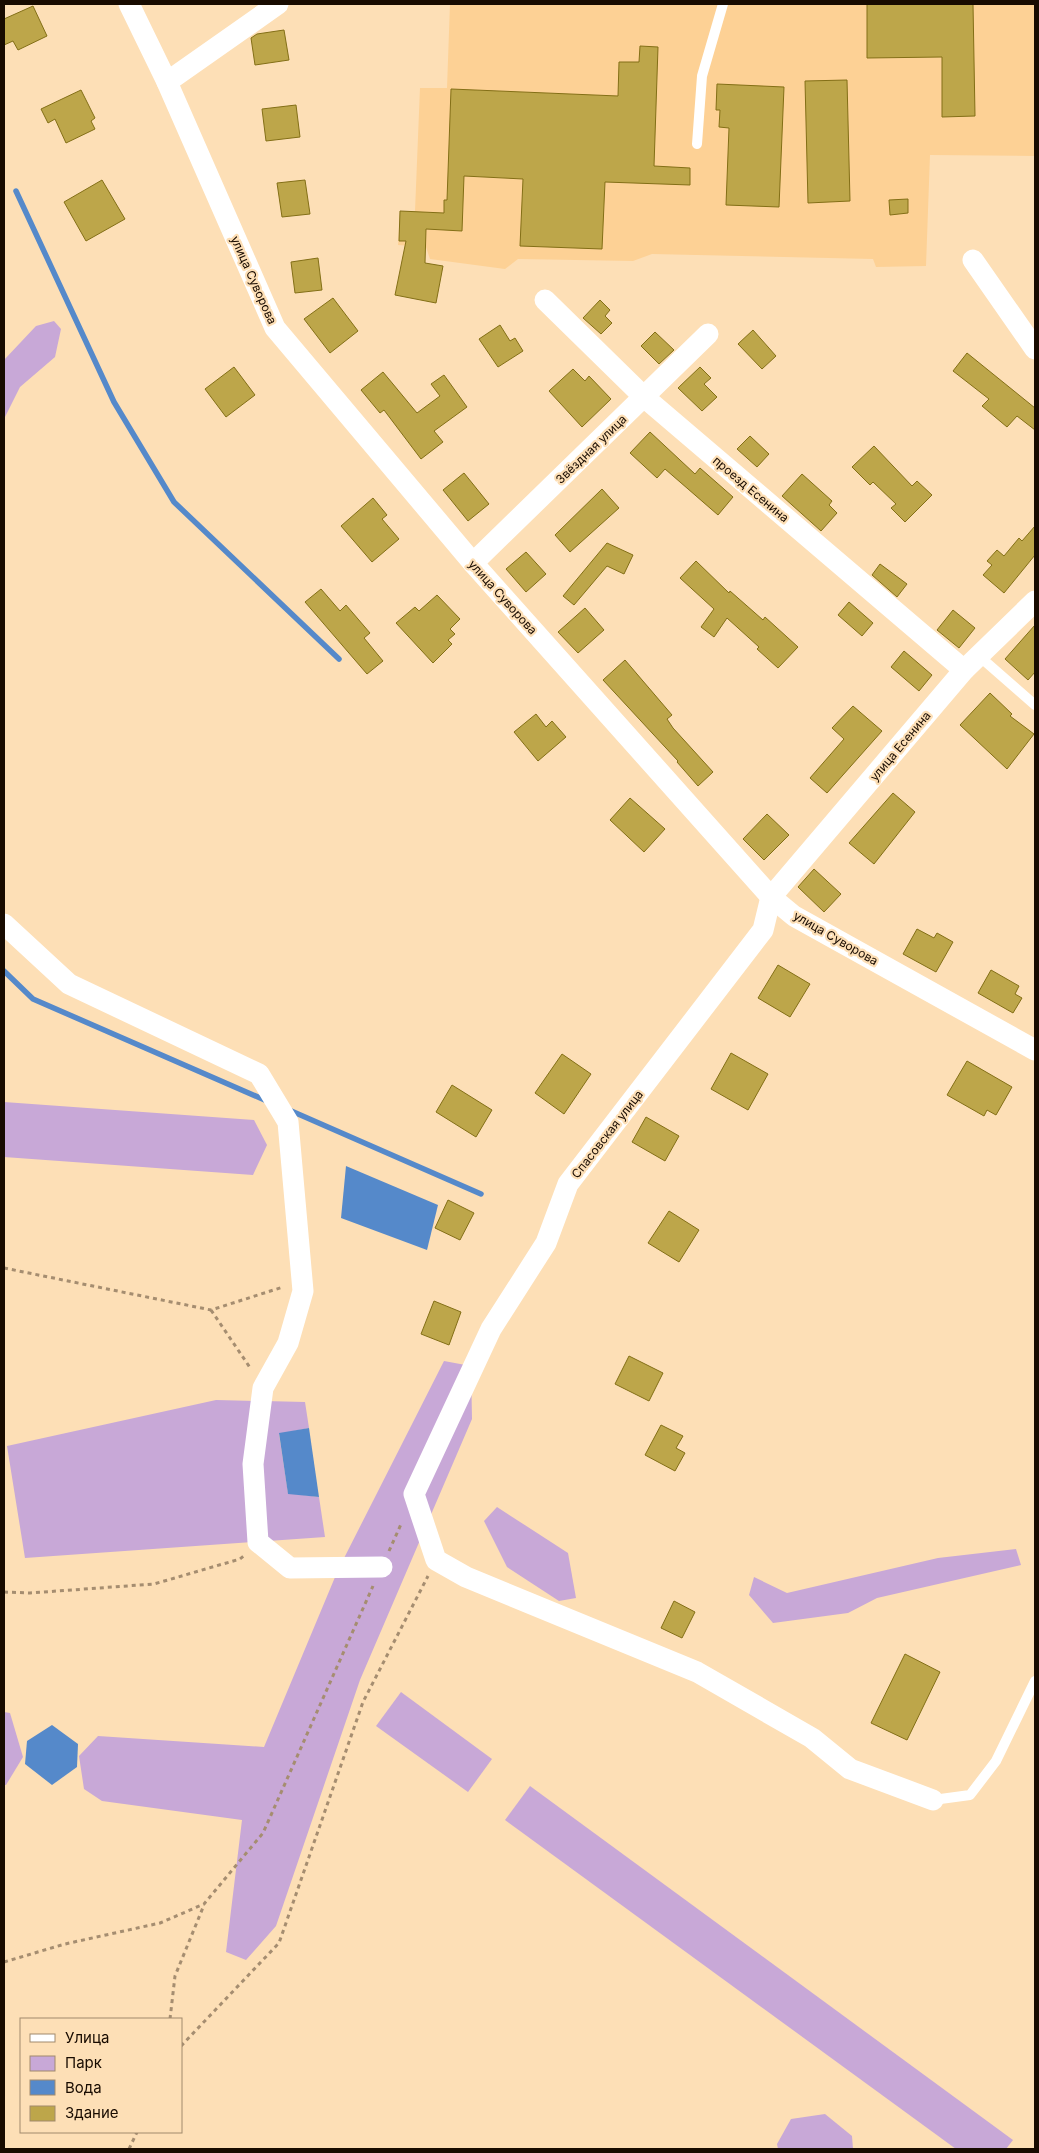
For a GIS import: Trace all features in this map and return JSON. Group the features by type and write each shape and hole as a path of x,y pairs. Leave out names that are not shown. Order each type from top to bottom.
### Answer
{"street":[{"name":"улица Суворова","path":"129,4 167,82 275,328 473,563 771,897 794,916 1035,1050"},
{"path":"167,82 278,4"},
{"path":"973,260 1035,350"},
{"name":"проезд Есенина","path":"545,300 644,397 972,663"},
{"name":"Звёздная улица","path":"473,563 708,334"},
{"name":"улица Есенина","path":"771,897 972,663 1035,600"},
{"name":"Спасовская улица","path":"414,1494 491,1329 546,1243 568,1184 763,930 771,897"},
{"path":"4,924 69,984 259,1074 278,1105 288,1122 303,1291 288,1342 263,1388 253,1464 258,1542 290,1568 382,1566"},
{"path":"414,1494 436,1560 466,1577 697,1672 812,1738 850,1769 933,1800"}],"lane":[{"path":"697,144 702,76 723,4"},
{"path":"972,663 1035,705"},
{"path":"933,1800 970,1795 996,1761 1035,1681"}],"path":[{"path":"4,1268 210,1310 302,1282"},
{"path":"210,1310 238,1348 263,1388"},
{"path":"170,2018 175,1976 204,1904 262,1833 414,1494"},
{"path":"4,1592 30,1593 154,1584 240,1559 258,1542"},
{"path":"182,2045 280,1943 363,1702 436,1560"},
{"path":"4,1962 65,1944 160,1923 204,1904"},
{"path":"129,2149 136,2133"}],"shaded area":[{"path":"450,4 1035,4 1035,156 930,155 926,266 876,267 873,259 652,254 633,261 518,259 505,269 430,259 426,247 398,245 400,211 415,211 420,88 447,88"}],"green space":[{"path":"54,321 61,329 55,357 20,387 4,419 4,360 36,326"},
{"path":"4,1102 254,1120 267,1145 253,1175 4,1157"},
{"path":"444,1361 471,1366 472,1419 360,1680 276,1926 246,1960 226,1952 242,1820 102,1801 84,1789 79,1756 98,1736 264,1747 338,1570"},
{"path":"216,1400 305,1402 309,1428 279,1434 288,1493 319,1497 325,1537 25,1558 7,1446"},
{"path":"497,1507 568,1553 576,1598 559,1601 507,1567 484,1521"},
{"path":"1016,1549 1021,1565 877,1598 848,1613 773,1623 749,1595 754,1577 787,1593 938,1558"},
{"path":"401,1692 492,1759 468,1792 376,1726"},
{"path":"4,1712 10,1713 23,1757 6,1785 4,1785"},
{"path":"530,1786 1013,2140 1006,2149 956,2149 505,1820"},
{"path":"825,2114 852,2136 853,2149 778,2149 777,2144 791,2119"}],"water":[{"path":"346,1166 438,1205 427,1250 341,1218"},
{"path":"309,1428 319,1497 288,1494 279,1433"},
{"path":"52,1725 78,1744 77,1767 52,1785 25,1764 27,1741"}],"building":[{"path":"867,4 973,4 975,116 942,117 942,57 867,58"},
{"path":"33,6 47,36 18,50 13,41 4,45 4,19"},
{"path":"284,30 289,60 255,65 251,38 257,34"},
{"path":"640,46 658,47 654,166 690,168 690,185 605,182 602,249 520,246 523,179 464,176 462,231 426,229 425,263 443,266 436,303 395,295 406,241 399,241 400,211 444,213 444,200 447,200 451,89 618,96 619,62 639,62"},
{"path":"847,80 850,201 808,203 805,81"},
{"path":"717,84 784,87 779,207 726,205 729,128 719,127 720,110 716,110"},
{"path":"81,90 95,118 91,121 95,129 66,143 55,119 48,123 41,109"},
{"path":"296,105 300,137 266,141 262,109"},
{"path":"102,180 125,219 86,241 64,202"},
{"path":"305,180 310,214 282,217 277,183"},
{"path":"908,199 908,213 890,215 889,200"},
{"path":"318,258 322,290 295,293 291,262"},
{"path":"333,298 358,331 330,353 304,319"},
{"path":"600,300 610,310 605,316 612,323 601,334 583,318"},
{"path":"500,325 510,341 515,338 523,351 498,367 479,339"},
{"path":"753,330 776,356 762,369 738,344"},
{"path":"655,332 674,350 659,364 641,346"},
{"path":"967,353 1035,408 1035,430 1017,416 1007,427 982,406 989,399 953,371"},
{"path":"234,367 255,395 226,417 205,389"},
{"path":"700,367 711,378 704,384 717,397 702,411 678,388"},
{"path":"573,369 585,381 589,376 611,399 582,427 549,391"},
{"path":"383,372 417,413 440,396 431,384 444,375 467,407 434,431 443,442 421,459 384,410 380,413 361,390"},
{"path":"650,432 695,474 700,468 733,497 718,515 665,469 657,478 630,453"},
{"path":"750,436 769,454 757,467 737,449"},
{"path":"874,446 912,486 917,481 932,495 905,522 891,508 896,504 873,482 870,485 852,467"},
{"path":"464,473 489,504 468,521 443,490"},
{"path":"802,474 832,501 829,505 837,513 821,531 782,496"},
{"path":"602,489 619,508 570,552 555,535"},
{"path":"373,498 387,515 382,519 399,539 372,562 341,526"},
{"path":"1035,526 1035,555 1004,593 983,575 992,565 987,561 997,550 1004,556 1019,538 1022,541"},
{"path":"607,543 633,555 624,574 607,566 574,605 563,596"},
{"path":"526,552 546,574 526,592 506,569"},
{"path":"696,561 729,593 730,591 763,620 765,617 798,647 778,668 757,649 759,647 727,618 714,637 701,627 714,609 680,578"},
{"path":"880,564 907,584 897,597 872,575"},
{"path":"321,589 340,611 346,605 370,633 364,638 383,661 367,674 305,602"},
{"path":"437,595 460,619 450,629 455,634 448,640 452,644 433,663 396,623 415,607 419,611"},
{"path":"849,602 873,623 862,636 838,615"},
{"path":"585,608 604,630 578,653 558,632"},
{"path":"953,610 975,628 959,648 937,630"},
{"path":"1035,625 1035,672 1028,680 1005,659"},
{"path":"904,651 932,675 919,691 891,667"},
{"path":"625,660 672,715 667,719 673,728 713,772 698,786 678,761 603,680"},
{"path":"990,693 1012,714 1010,716 1034,734 1007,769 960,725"},
{"path":"853,706 882,731 827,793 810,778 844,739 832,728"},
{"path":"536,714 546,727 552,721 566,737 538,761 514,732"},
{"path":"893,793 915,812 874,864 849,843"},
{"path":"630,798 665,829 644,852 610,820"},
{"path":"767,814 789,835 764,860 743,839"},
{"path":"814,869 841,894 824,912 798,887"},
{"path":"917,929 934,938 937,933 953,942 936,972 903,954"},
{"path":"778,965 810,984 790,1017 758,998"},
{"path":"991,970 1019,986 1015,994 1022,998 1013,1013 978,993"},
{"path":"731,1053 768,1074 748,1110 711,1089"},
{"path":"562,1054 591,1074 564,1114 535,1093"},
{"path":"967,1061 1012,1087 996,1115 987,1110 984,1116 947,1095"},
{"path":"452,1085 492,1110 476,1137 436,1112"},
{"path":"646,1117 679,1136 665,1161 632,1142"},
{"path":"448,1200 474,1213 460,1240 435,1228"},
{"path":"669,1211 699,1230 679,1262 648,1243"},
{"path":"434,1301 461,1312 449,1345 421,1334"},
{"path":"629,1356 663,1373 649,1401 615,1384"},
{"path":"661,1425 683,1436 676,1448 685,1453 675,1471 645,1455"},
{"path":"674,1601 695,1612 682,1638 661,1628"},
{"path":"905,1654 940,1672 907,1740 871,1723"}],"waterway":[{"path":"16,191 114,402 174,502 339,659"},
{"path":"4,971 33,999 267,1101"},
{"path":"289,1110 481,1194"}]}
